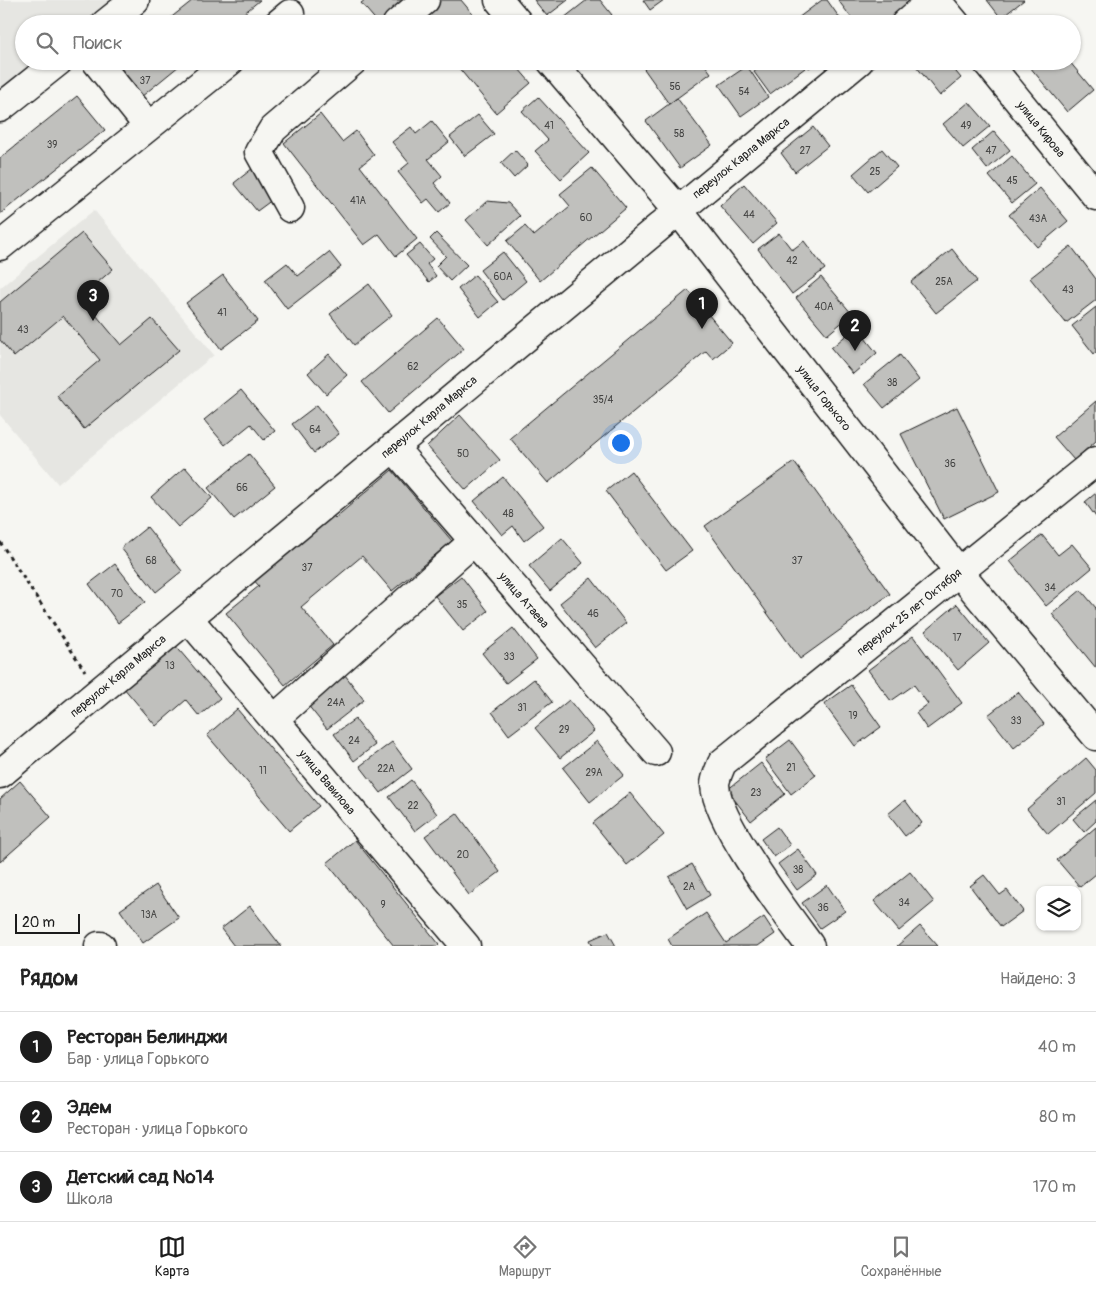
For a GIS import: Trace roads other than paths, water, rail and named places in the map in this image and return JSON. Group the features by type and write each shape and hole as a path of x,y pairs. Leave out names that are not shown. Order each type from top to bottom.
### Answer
{"street":[{"path":"116,15 135,0"},
{"path":"408,15 425,0"},
{"path":"499,0 512,15"},
{"path":"916,15 935,0 948,15"},
{"path":"0,108 48,70"},
{"path":"103,70 148,126"},
{"path":"0,246 219,70"},
{"path":"290,208 259,152 273,129 342,70"},
{"name":"улица Горького","path":"559,70 678,210 959,572 1096,736"},
{"name":"переулок Карла Маркса","path":"0,774 848,70"},
{"name":"улица Кирова","path":"993,70 1096,196"},
{"name":"улица Атаева","path":"393,448 656,752"},
{"name":"переулок 25 лет Октября","path":"810,946 743,849 721,807 715,784 722,763 1096,461"},
{"path":"274,720 474,541"},
{"name":"улица Вавилова","path":"188,618 466,946"}],"place":[{"name":"Детский сад №14","path":"93,321"},
{"name":"Ресторан Белинджи","path":"702,329"},
{"name":"Эдем","path":"855,351"}]}
